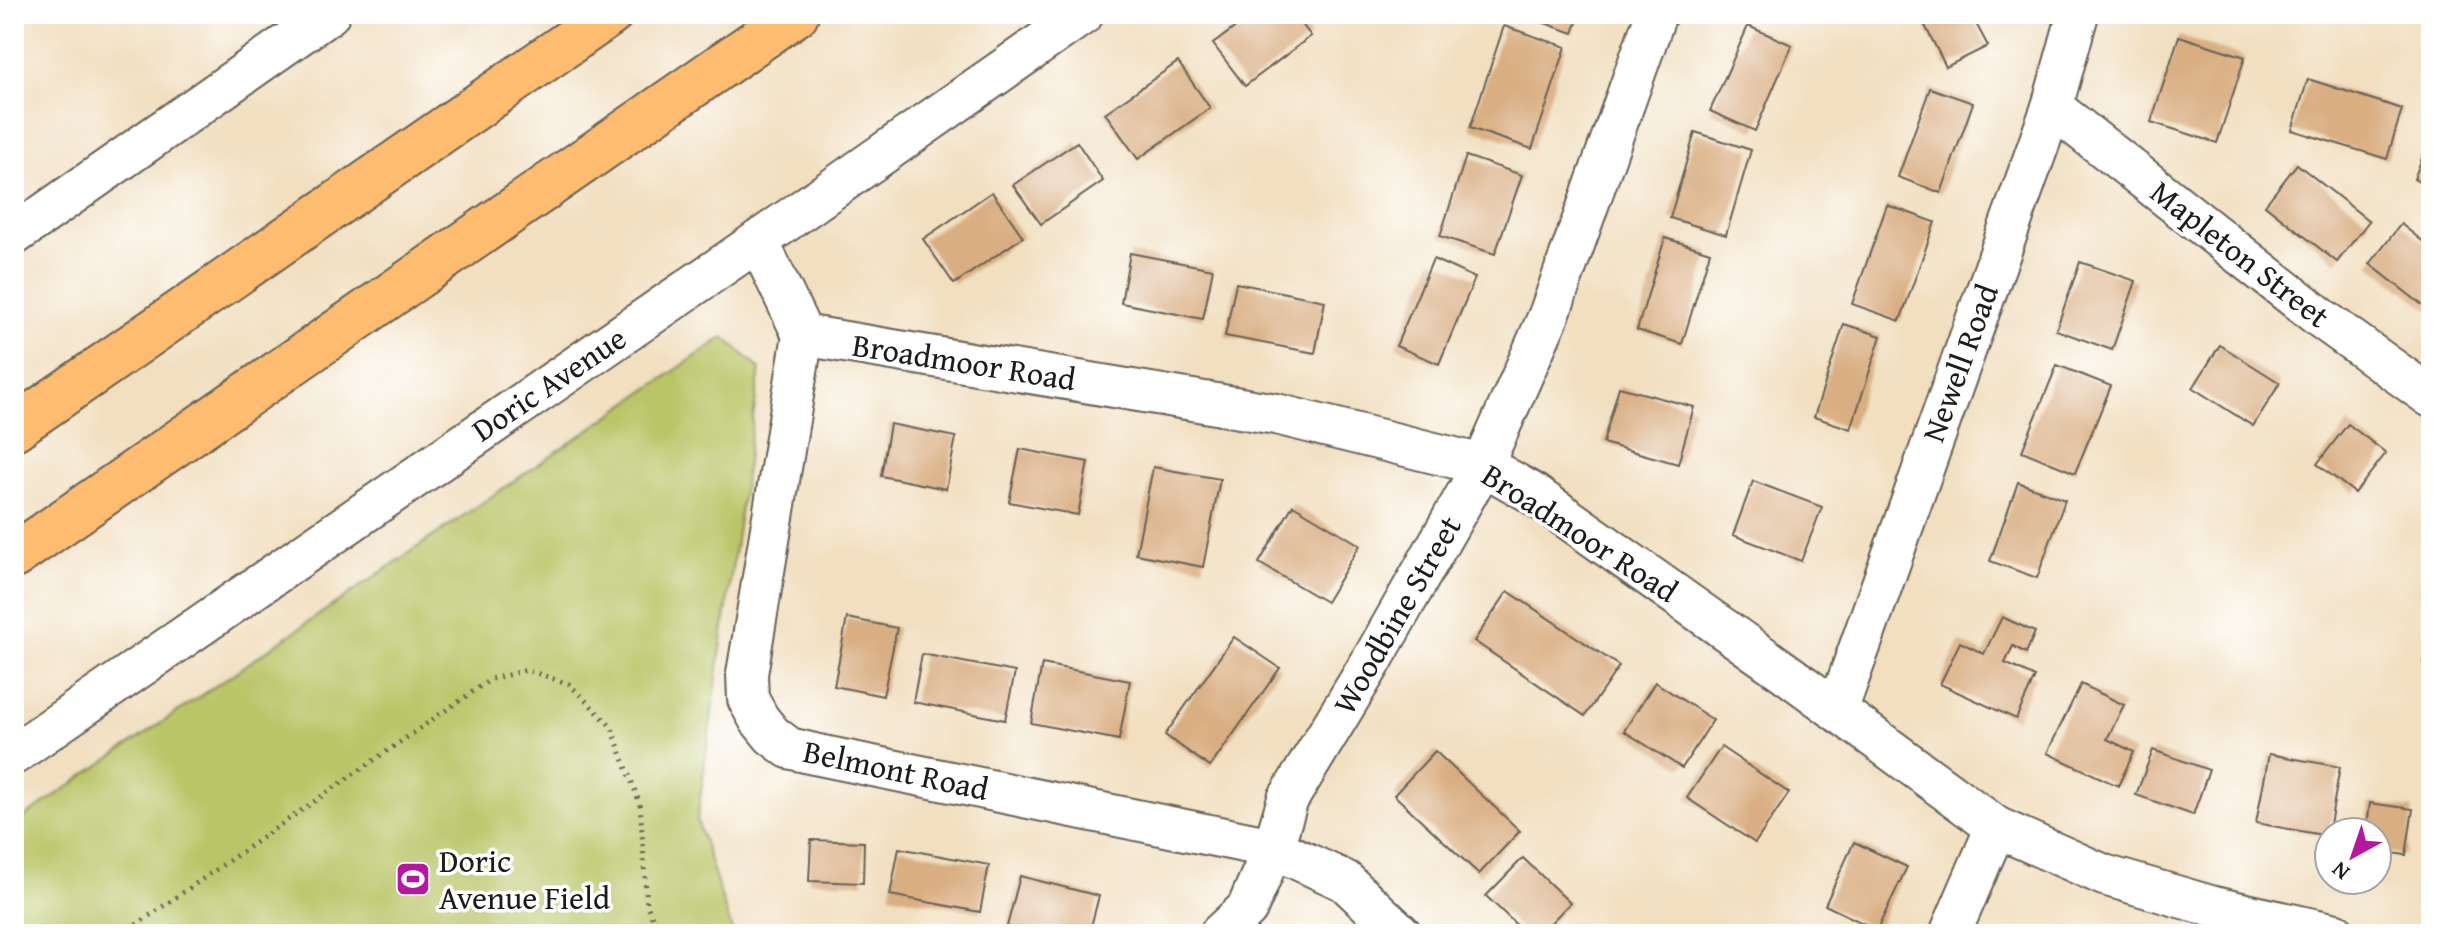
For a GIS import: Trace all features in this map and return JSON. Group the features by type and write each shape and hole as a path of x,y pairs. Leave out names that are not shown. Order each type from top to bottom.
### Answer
{"highway":[{"path":"14,428 610,14"},
{"path":"14,556 796,14"}],"street":[{"path":"14,235 329,14"},
{"name":"Doric Avenue","path":"14,754 1083,14"},
{"name":"Woodbine Street","path":"1220,934 1247,909 1273,848 1288,799 1370,664 1483,465 1549,315 1656,14"},
{"name":"Newell Road","path":"1837,711 2052,107 2078,14"},
{"name":"Mapleton Street","path":"2052,107 2321,318 2431,397"},
{"path":"758,241 803,335"},
{"name":"Broadmoor Road","path":"803,335 1276,414 1483,465 1532,493 1996,827 2104,875 2214,907 2336,934"},
{"name":"Belmont Road","path":"803,335 747,674 748,699 772,735 789,748 814,754 1273,848 1345,881 1401,934"},
{"path":"1950,934 1996,827"}],"path":[{"path":"123,934 491,679 527,670 569,684 611,726 640,804 647,905 659,934"}],"green space":[{"path":"724,337 760,369 697,820 733,934 14,934 14,824"}],"building":[{"path":"1253,14 1294,14 1311,36 1245,86 1213,44"},
{"path":"1519,14 1580,14 1573,33"},
{"path":"1919,14 1971,14 1988,46 1946,67"},
{"path":"1504,26 1566,47 1532,149 1470,128"},
{"path":"1748,26 1792,45 1755,131 1710,111"},
{"path":"2179,36 2245,57 2217,143 2151,122"},
{"path":"1178,62 1210,108 1138,159 1105,113"},
{"path":"2308,79 2402,109 2387,159 2292,130"},
{"path":"1930,88 1973,103 1941,193 1898,177"},
{"path":"1695,132 1751,150 1726,235 1670,218"},
{"path":"2431,135 2431,185 2414,179"},
{"path":"1077,142 1103,181 1041,224 1013,185"},
{"path":"1466,156 1522,175 1495,254 1440,236"},
{"path":"2297,164 2369,221 2337,262 2265,205"},
{"path":"992,192 1023,237 954,284 923,239"},
{"path":"1887,205 1935,222 1900,321 1852,304"},
{"path":"2401,224 2431,248 2431,312 2370,264"},
{"path":"1665,238 1710,252 1682,344 1637,330"},
{"path":"1130,253 1213,269 1203,319 1121,303"},
{"path":"1433,259 1475,278 1439,364 1396,346"},
{"path":"2080,262 2136,281 2112,350 2056,330"},
{"path":"1236,283 1325,301 1315,353 1225,336"},
{"path":"1844,324 1881,336 1851,429 1814,417"},
{"path":"2220,345 2280,383 2253,426 2193,388"},
{"path":"2057,365 2111,386 2075,473 2022,451"},
{"path":"1619,387 1694,407 1678,464 1603,443"},
{"path":"890,424 956,437 946,489 881,476"},
{"path":"2348,424 2386,453 2355,493 2317,464"},
{"path":"1020,449 1088,462 1078,515 1009,502"},
{"path":"1153,467 1220,479 1203,567 1136,554"},
{"path":"1753,481 1822,507 1801,561 1733,535"},
{"path":"2018,482 2065,500 2037,578 1990,561"},
{"path":"1293,505 1360,545 1326,602 1259,563"},
{"path":"1508,591 1619,666 1585,716 1474,641"},
{"path":"2002,617 2035,632 2026,653 2013,646 2005,663 2035,677 2016,719 1940,684 1960,642 1984,654"},
{"path":"847,618 897,628 883,696 834,686"},
{"path":"1234,637 1280,668 1210,767 1165,735"},
{"path":"2431,640 2431,665 2423,662"},
{"path":"922,654 1015,672 1005,720 913,702"},
{"path":"1042,664 1130,681 1119,740 1031,723"},
{"path":"1655,682 1713,720 1682,768 1624,731"},
{"path":"2081,684 2124,705 2107,739 2134,752 2118,786 2047,753"},
{"path":"1721,747 1789,793 1755,843 1687,798"},
{"path":"2153,750 2209,770 2193,815 2136,795"},
{"path":"1435,751 1520,831 1479,874 1394,795"},
{"path":"2269,754 2340,767 2331,816 2313,816 2313,833 2256,823"},
{"path":"2370,803 2413,809 2406,855 2393,853 2393,816 2368,816"},
{"path":"811,840 864,842 863,883 809,881"},
{"path":"1854,842 1907,867 1877,930 1825,905"},
{"path":"899,848 989,865 980,912 890,895"},
{"path":"1523,858 1570,903 1540,934 1526,934 1486,896"},
{"path":"1020,876 1099,896 1089,934 1005,934"}],"place":[{"name":"Doric Avenue Field","path":"413,879"}]}
